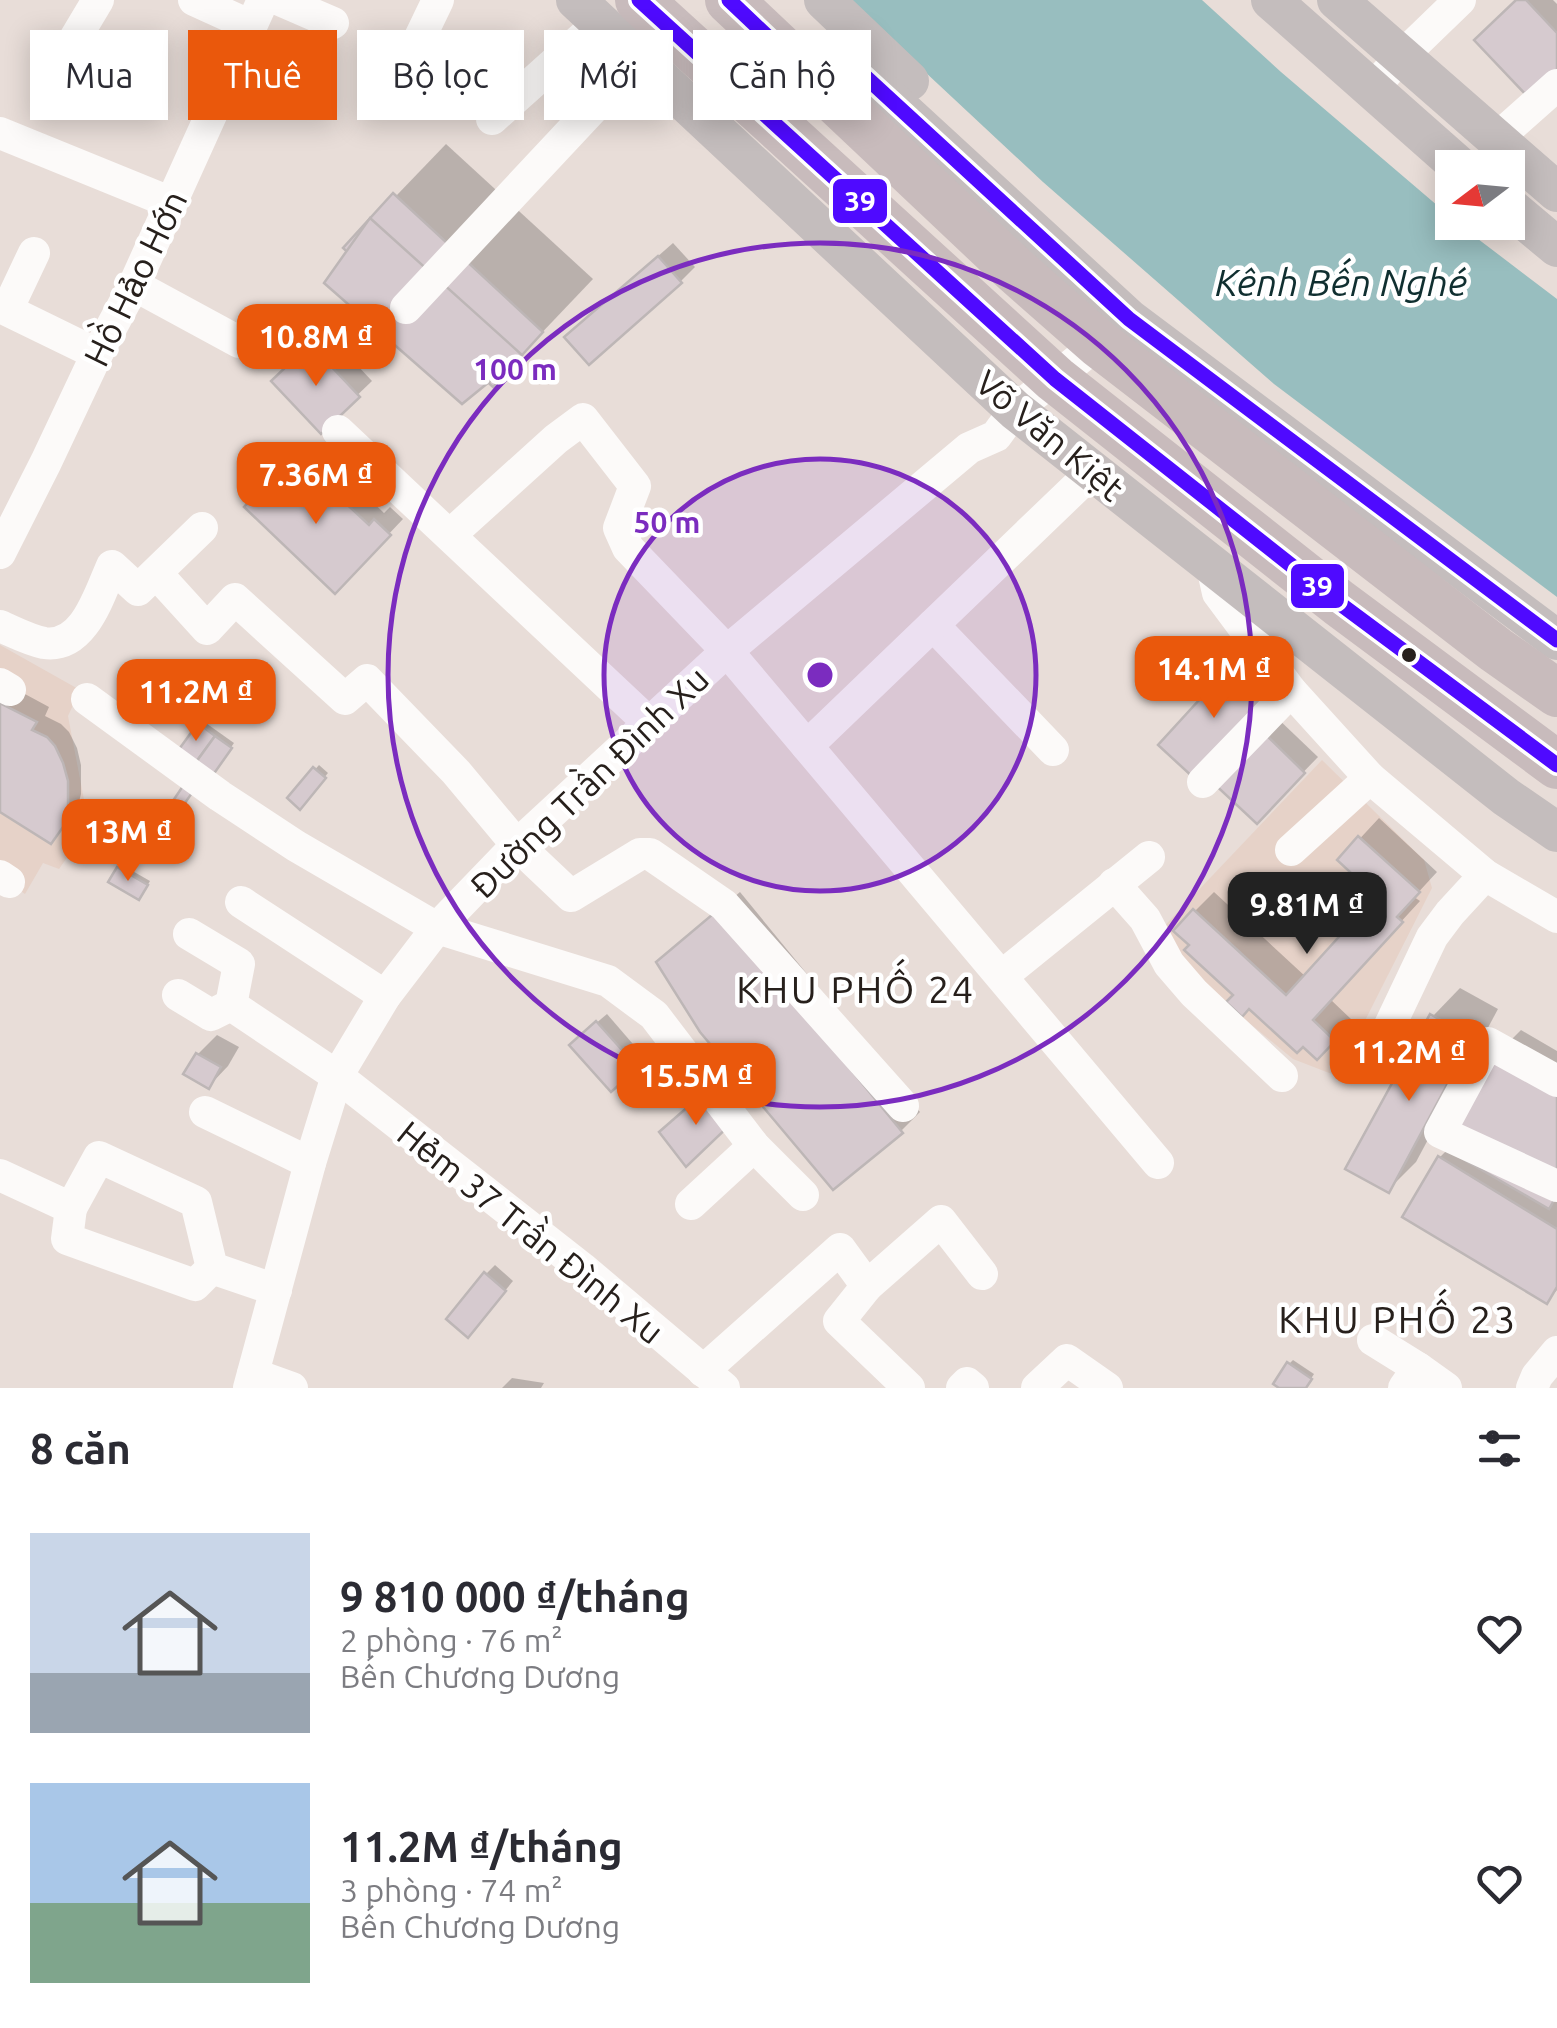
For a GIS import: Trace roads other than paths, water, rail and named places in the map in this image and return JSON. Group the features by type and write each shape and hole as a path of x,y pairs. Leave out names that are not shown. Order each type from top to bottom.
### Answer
{"highway":[{"path":"729,0 760,30"},
{"name":"Võ Văn Kiệt","path":"605,7 1055,379 1339,603 1557,765"},
{"path":"855,120 1016,271 1114,332 1496,650 1557,693"}],"main road":[{"path":"824,0 1013,181 1034,232"},
{"path":"1271,0 1440,150"},
{"path":"1336,0 1557,192"},
{"name":"Võ Văn Kiệt","path":"605,7 621,30"},
{"path":"871,82 1034,232 1114,332 1557,640"},
{"name":"Võ Văn Kiệt","path":"673,89 1015,410 1506,797 1557,832"},
{"path":"1525,220 1557,247"}],"street":[{"path":"80,30 98,0"},
{"path":"194,0 257,13"},
{"path":"280,0 333,23"},
{"path":"424,30 438,0"},
{"path":"1372,90 1460,0"},
{"path":"524,87 605,7"},
{"path":"1495,140 1557,85"},
{"name":"Hồ Hảo Hớn","path":"0,553 134,285 208,120"},
{"path":"406,308 582,120"},
{"path":"0,132 172,203"},
{"path":"34,254 7,310 97,354"},
{"path":"134,285 238,342"},
{"name":"Đường Trần Ðình Xu","path":"251,1381 337,1076 385,996 437,928 518,845 727,651 969,448 996,436 1015,410 1114,332"},
{"path":"450,536 583,419 635,486 618,528 628,548 727,651 1158,1163"},
{"path":"338,431 649,723"},
{"path":"808,746 1092,472"},
{"path":"0,626 41,642 58,644 74,637 112,566 138,590 202,528"},
{"path":"1212,566 1218,593 1291,691 1370,778 1485,875 1557,917"},
{"path":"157,574 206,629 235,600 345,699 368,680 456,772 518,845 571,896 640,854 650,854 724,905 903,1106"},
{"path":"933,626 1053,750"},
{"path":"1203,782 1291,691"},
{"path":"87,699 296,846 437,928 608,980 654,1014 754,1146 803,1195"},
{"path":"1291,850 1370,778"},
{"path":"1002,976 1149,857"},
{"path":"1382,1042 1432,938 1485,875"},
{"path":"1114,884 1145,919 1168,964 1282,1076"},
{"path":"241,902 385,996"},
{"path":"178,995 211,1015 231,1005 239,964 189,934"},
{"name":"Hẻm 37 Trần Ðình Xu","path":"231,1005 337,1076 582,1268 713,1379"},
{"path":"1557,1081 1488,1043 1440,1132 1557,1186"},
{"path":"205,1112 310,1163"},
{"path":"692,1204 754,1146"},
{"path":"99,1156 196,1202 212,1268 195,1285 67,1239 71,1208 99,1156"},
{"path":"0,1175 71,1208"},
{"path":"909,1388 839,1322 867,1286 941,1221 982,1274"},
{"path":"713,1379 840,1250 867,1286"},
{"path":"212,1268 276,1290"},
{"path":"1373,1340 1411,1378 1446,1388"},
{"path":"1532,1388 1557,1352"},
{"path":"1037,1388 1067,1360 1106,1388"},
{"path":"251,1381 292,1388"},
{"path":"962,1388 967,1383 974,1388"}],"water":[{"name":"Kênh Bến Nghé","path":"848,0 1202,0 1435,203 1435,240 1479,240 1557,299 1557,597 1274,384 1043,182"}],"district":[{"name":"KHU PHỐ 24","path":"856,989"},
{"name":"KHU PHỐ 23","path":"1398,1319"}]}
